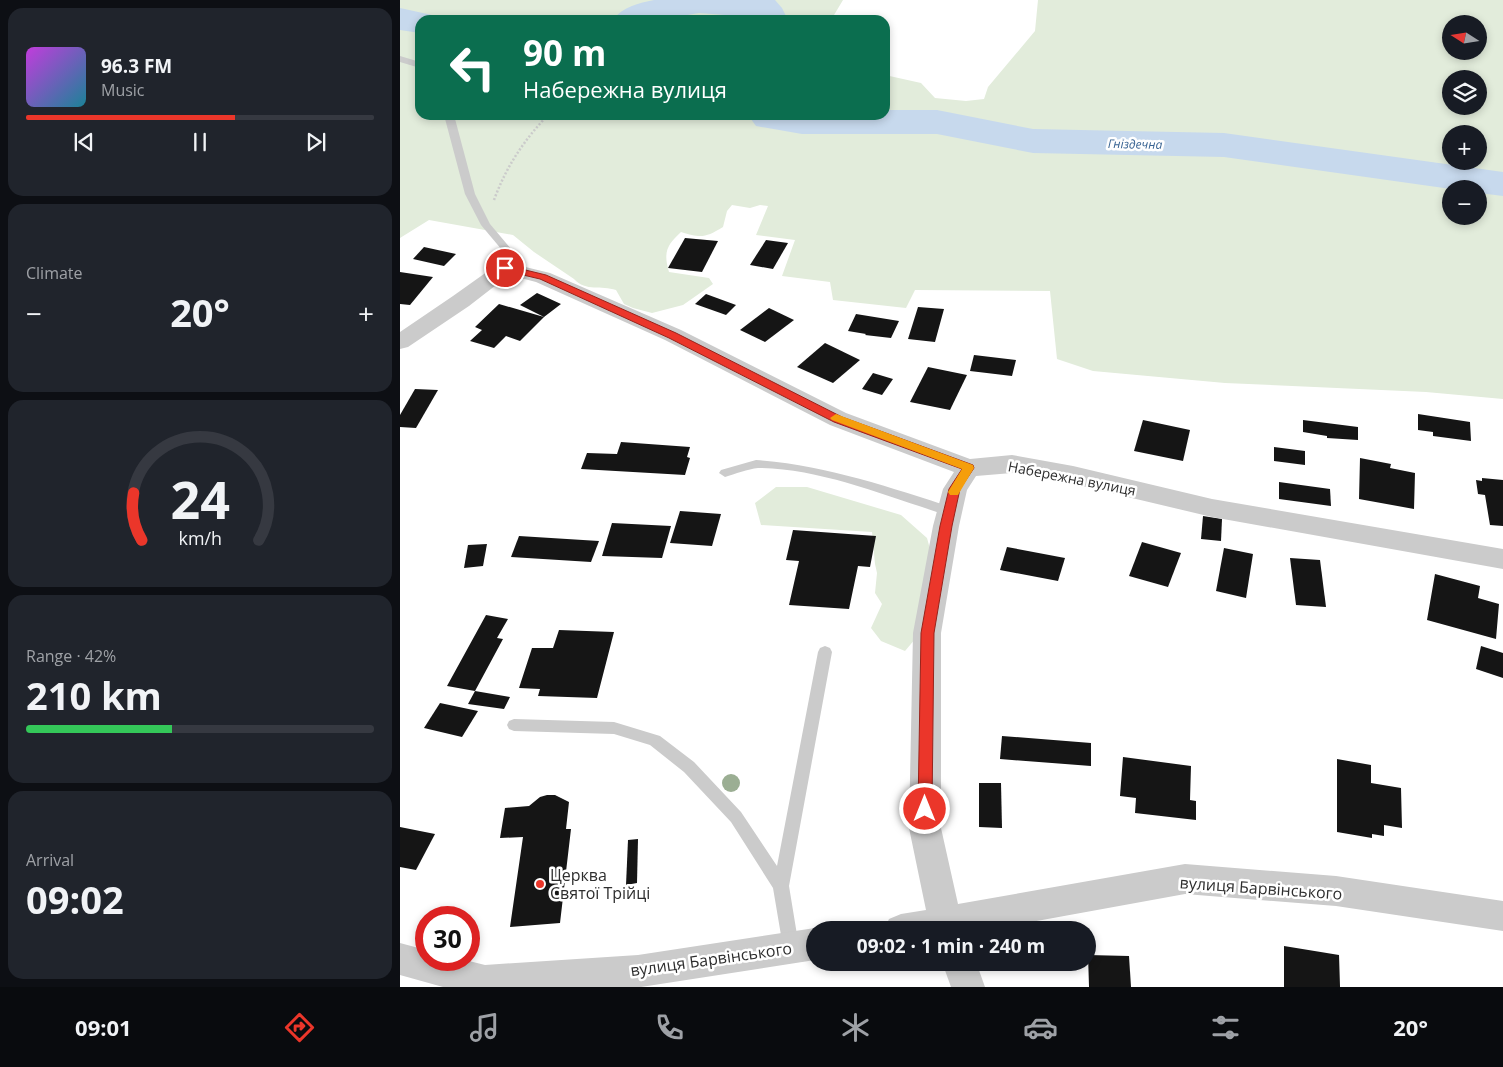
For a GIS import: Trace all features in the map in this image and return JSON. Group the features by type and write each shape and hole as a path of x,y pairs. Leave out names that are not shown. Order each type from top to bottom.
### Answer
{"street":[{"path":"400,342 461,301 505,268"},
{"name":"Набережна вулиця","path":"505,268 543,277 673,335 838,419 969,468 1012,464 1073,475 1212,508 1503,559"},
{"path":"945,921 925,828 927,633 955,489 969,468"},
{"name":"вулиця Барвінського","path":"971,921 1185,879 1336,891 1503,916"},
{"name":"вулиця Барвінського","path":"400,958 485,982 638,971 803,946"},
{"path":"962,971 968,987"}],"lane":[{"path":"400,59 415,62"},
{"path":"450,120 470,194 486,225 508,250 505,268"},
{"path":"725,473 756,464 793,467 855,481 950,511"},
{"path":"782,886 825,652"},
{"path":"514,725 614,728 655,740 689,767 736,817 782,886 803,946"}],"path":[{"path":"486,225 505,170 533,130 543,120"}],"green space":[{"path":"400,0 843,0 834,15 415,15 415,120 890,120 890,76 921,83 935,98 966,101 984,99 988,87 1035,31 1038,0 1503,0 1503,399 1426,392 1225,383 1093,371 1057,359 1050,291 915,290 906,308 833,300 830,282 782,276 795,240 756,235 768,206 760,205 750,208 732,205 727,211 723,227 717,231 703,236 681,232 669,245 666,254 669,272 709,278 713,284 683,305 652,313 624,304 616,290 584,286 534,252 513,235 429,220 400,238"},
{"path":"776,487 807,487 901,515 927,538 941,589 916,638 905,651 881,641 871,628 882,604 875,593 877,573 872,532 761,525 755,503"}],"building":[{"path":"685,238 718,241 702,272 668,268"},
{"path":"766,240 788,243 773,269 750,265"},
{"path":"424,247 456,254 444,266 413,259"},
{"path":"400,272 433,277 410,305 400,304"},
{"path":"537,293 561,304 544,317 520,305"},
{"path":"706,294 736,305 726,315 695,304"},
{"path":"499,304 544,317 520,341 506,336 494,348 470,341 482,330 475,327"},
{"path":"918,307 944,309 935,342 908,339"},
{"path":"769,308 794,320 765,342 740,330"},
{"path":"856,314 899,321 891,338 865,335 848,331"},
{"path":"825,343 860,360 833,383 797,367"},
{"path":"974,355 1016,360 1012,376 970,371"},
{"path":"928,367 967,375 950,410 910,402"},
{"path":"873,373 893,379 882,395 862,389"},
{"path":"415,389 438,390 416,428 400,427 400,415"},
{"path":"1418,414 1470,422 1471,441 1433,436 1433,432 1418,430"},
{"path":"1143,420 1190,430 1183,461 1134,451"},
{"path":"1303,420 1358,427 1358,440 1327,438 1327,436 1303,432"},
{"path":"621,442 690,447 687,457 690,458 685,475 581,469 587,453 617,454"},
{"path":"1274,447 1305,451 1305,465 1274,461"},
{"path":"1360,458 1391,464 1390,468 1415,473 1414,509 1359,499"},
{"path":"1482,478 1503,480 1503,526 1490,525 1485,495 1478,494 1476,480 1482,481"},
{"path":"1279,482 1330,489 1331,506 1279,499"},
{"path":"680,511 721,514 712,546 670,543"},
{"path":"1203,516 1222,519 1221,541 1201,539"},
{"path":"612,523 671,526 662,558 602,556"},
{"path":"793,530 876,536 870,567 858,566 849,609 789,605 799,561 786,560"},
{"path":"519,536 599,541 591,562 511,557"},
{"path":"1142,542 1181,553 1168,587 1129,576"},
{"path":"487,544 483,566 464,568 468,545"},
{"path":"1007,547 1065,558 1058,581 1000,570"},
{"path":"1224,548 1253,554 1246,598 1216,591"},
{"path":"1290,558 1320,560 1326,607 1296,605"},
{"path":"1435,574 1480,586 1478,598 1499,604 1496,639 1427,620"},
{"path":"486,615 508,619 497,638 503,639 475,691 447,686"},
{"path":"559,630 614,632 597,698 538,696 540,689 519,688 532,648 553,648"},
{"path":"1481,646 1503,653 1503,678 1476,669"},
{"path":"475,691 510,697 504,709 468,704"},
{"path":"440,703 478,711 462,737 424,728"},
{"path":"1002,736 1091,743 1091,766 1000,759"},
{"path":"1123,757 1191,766 1190,800 1196,801 1196,820 1135,813 1136,798 1120,796"},
{"path":"1337,759 1371,765 1371,783 1401,788 1402,828 1384,825 1384,836 1372,834 1372,838 1337,832"},
{"path":"979,783 1001,783 1002,828 979,827"},
{"name":"Церква Святої Трійці","path":"555,795 569,802 566,829 571,829 560,923 510,927 523,837 500,838 505,808 529,806 540,797"},
{"path":"400,827 435,834 416,870 400,867"},
{"path":"638,839 637,883 626,885 628,840"},
{"path":"1284,946 1339,955 1340,987 1284,987"},
{"path":"1096,955 1129,956 1131,987 1089,987 1088,971 1096,971"}],"waterway":[{"name":"Гніздечна","path":"642,15 650,11 699,3 765,8 768,15"},
{"name":"Гніздечна","path":"400,19 415,21"},
{"name":"Гніздечна","path":"786,120 802,122 937,122 1033,141 1224,145 1503,184"}],"slow traffic":[{"path":"836,418 969,468 954,492"}],"place":[{"name":"Церква Святої Трійці","path":"540,884"}],"route":[{"path":"505,268 543,277 673,335 838,419 969,468 955,489 946,526 927,633 925,809"}]}
